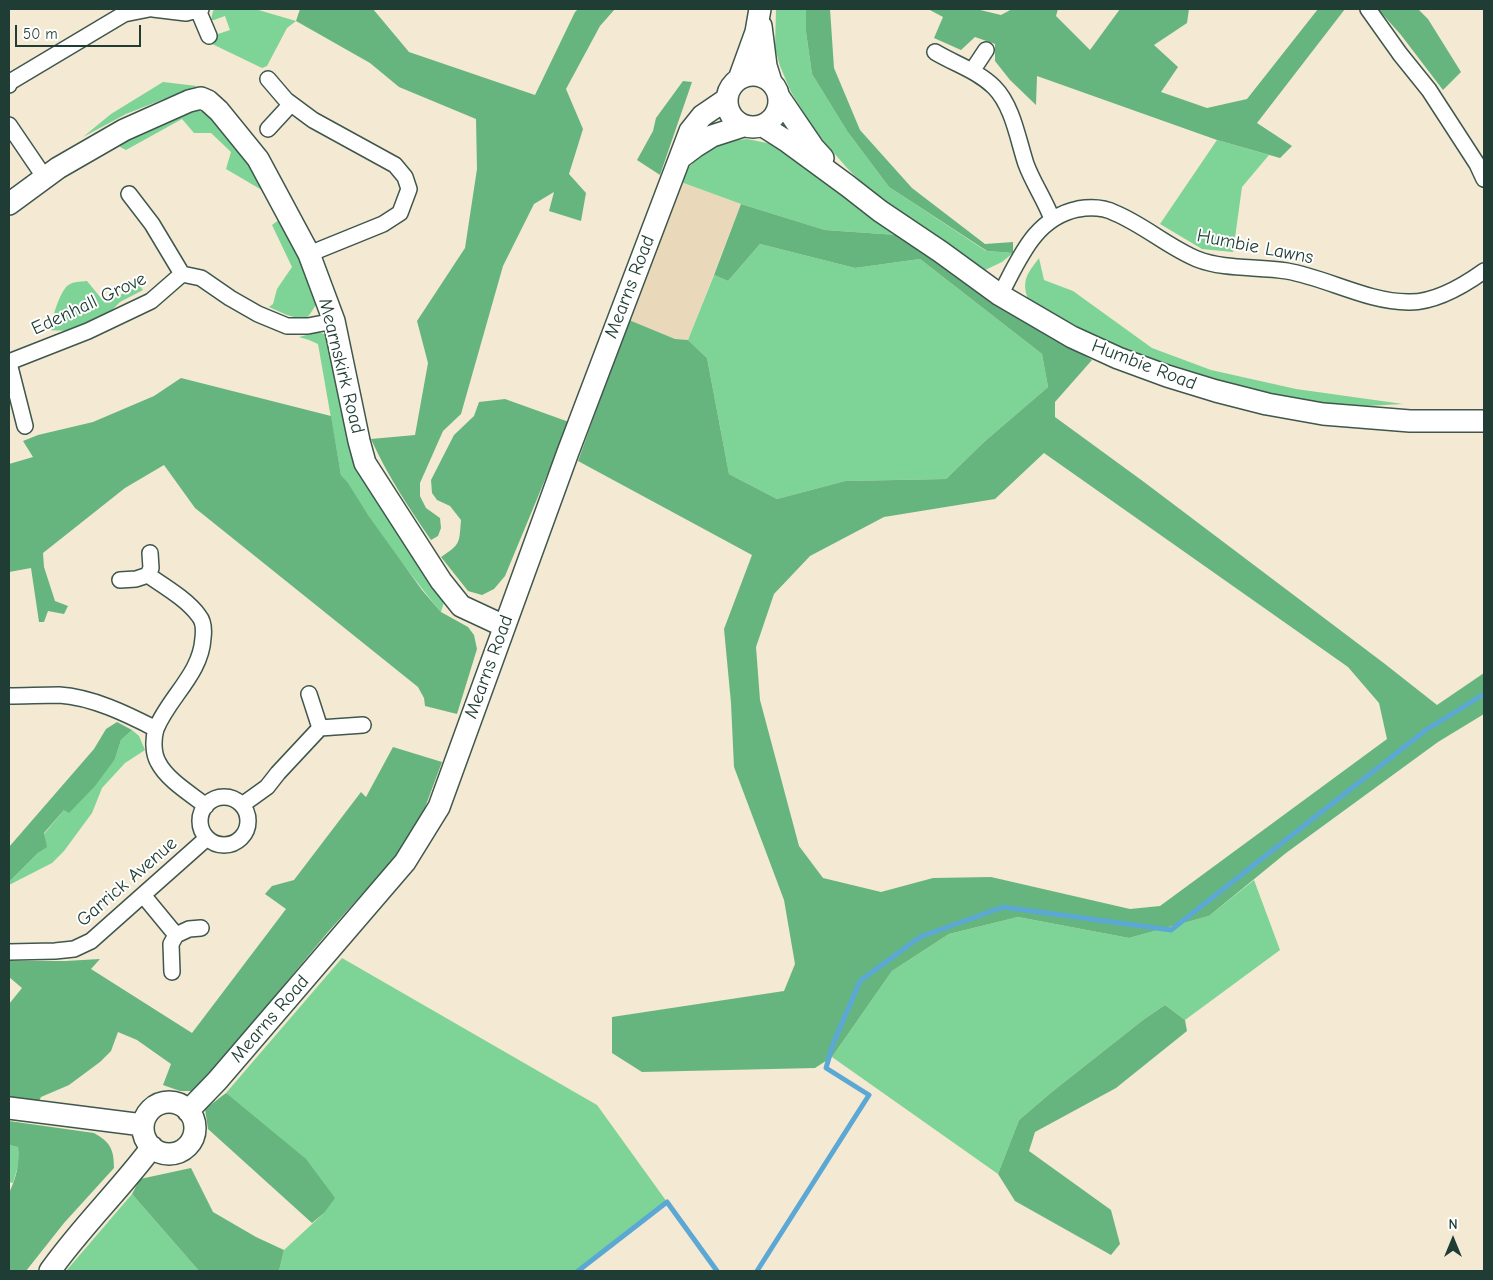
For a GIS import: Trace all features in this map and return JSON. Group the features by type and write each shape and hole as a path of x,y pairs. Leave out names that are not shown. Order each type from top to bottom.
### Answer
{"street":[{"path":"9,85 10,82 124,14 149,9"},
{"path":"153,9 186,13 200,9 209,36"},
{"path":"1368,9 1400,54 1429,90 1484,179"},
{"path":"739,79 752,44 760,11"},
{"path":"680,158 712,136 770,121 776,114 779,106 763,46 760,11"},
{"path":"972,71 986,50"},
{"path":"935,52 972,71 995,88 1003,99 1018,134 1028,168 1052,219"},
{"path":"753,126 736,121 731,115 727,99 733,84 739,79 755,75 764,77 775,89"},
{"path":"268,79 286,100 313,120 395,165 405,176 409,189 400,212 383,224 309,254"},
{"name":"Humbie Road","path":"775,89 813,147 848,186"},
{"name":"Mearnskirk Road","path":"9,204 58,168 124,130 189,101 201,98 208,101 258,159 309,254 334,322 365,463 441,581 462,606 504,626"},
{"name":"Mearns Road","path":"188,1111 217,1081 405,862 439,807 504,626 666,191 690,132 702,116 727,99"},
{"path":"268,129 292,104"},
{"path":"9,125 45,178"},
{"name":"Humbie Road","path":"753,126 773,131 880,211 1000,295 1072,337 1118,358 1167,376 1225,393 1267,404 1323,414 1410,421 1484,421"},
{"path":"129,194 152,224 182,274 200,278 258,314 287,326 308,326 334,322"},
{"name":"Humbie Lawns","path":"1000,295 1035,233 1052,219 1068,211 1097,208 1114,212 1178,250 1199,260 1290,271 1384,299 1408,302 1430,299 1469,282 1484,271"},
{"name":"Edenhall Grove","path":"25,426 9,363 88,331 152,301 182,274"},
{"path":"120,580 136,579 148,575 151,568 150,553"},
{"path":"148,575 185,602 199,616 204,628 203,643 198,661 156,729 154,747 157,761 166,774 206,806"},
{"path":"309,694 320,728"},
{"path":"9,696 60,695 79,698 156,729"},
{"path":"242,805 267,787 320,728 363,726"},
{"path":"220,798 236,800 242,805 248,819 245,834 240,839 227,845 219,845 207,838 203,832 201,818 206,806 220,798"},
{"name":"Garrick Avenue","path":"9,952 74,949 91,941 207,838"},
{"path":"143,895 176,935"},
{"path":"172,972 171,944 176,935 189,929 201,928"},
{"path":"168,1102 176,1103 184,1107 194,1121 193,1138 181,1151 173,1153 156,1151 146,1139 143,1125 146,1115 152,1108 168,1102"},
{"path":"9,1108 143,1125"},
{"path":"50,1271 65,1250 133,1172 152,1147"}],"shaded area":[{"path":"681,182 741,204 688,340 675,339 629,320"}],"green space":[{"path":"215,9 255,9 296,21 287,28 267,66 262,68 206,41 230,30 225,16 211,20"},
{"path":"300,9 373,9 409,52 535,95 575,12 578,9 615,9 600,26 566,89 583,129 569,174 586,193 581,221 549,211 554,192 534,204 503,266 461,414 443,431 420,483 420,496 426,508 440,518 441,528 438,536 431,540 391,478 371,439 415,435 428,363 417,321 465,248 477,169 476,119 399,87 370,63 296,21"},
{"path":"776,9 806,9 806,32 812,74 847,131 889,187 986,251 1013,253 1002,262 983,271 870,191 847,168 815,131 791,92 775,48"},
{"path":"806,9 830,9 834,68 860,130 912,188 985,244 1013,242 1013,253 987,251 889,187 847,131 812,74 806,32"},
{"path":"928,9 976,9 1001,15 1012,9 1058,9 1056,16 1090,50 1120,9 1189,9 1187,23 1154,45 1178,67 1161,92 1207,108 1247,99 1318,9 1345,9 1257,123 1292,146 1280,158 1217,140 1037,76 1036,105 1010,80 995,61 995,44 975,37 961,50 934,38 943,17"},
{"path":"1378,9 1418,9 1428,19 1461,72 1443,90 1401,35"},
{"path":"683,81 692,82 660,175 637,160 653,131 656,118"},
{"path":"163,82 197,86 126,114 83,137 111,114"},
{"path":"194,110 206,112 248,158 272,196 226,169 231,152 211,133 194,133 182,119 126,150 120,147 121,140 180,114"},
{"path":"747,139 772,144 897,235 825,230 741,204 681,182 689,167 713,143"},
{"path":"1217,140 1269,155 1242,187 1233,252 1202,249 1160,224"},
{"path":"741,204 825,230 897,235 1016,315 1092,360 1055,402 1055,417 1144,482 1437,705 1484,673 1484,714 1438,742 1286,853 1209,916 1129,938 1018,917 949,934 892,971 832,1057 815,1068 642,1072 612,1053 612,1017 784,991 795,964 784,900 734,767 731,703 724,629 752,555 578,461 629,320 675,339 688,340 707,358 729,474 777,499 845,481 946,479 984,442 1048,387 1042,354 920,259 855,268 760,244 728,281 714,275","holes":["1044,453 1348,667 1379,703 1387,739 1160,906 1130,909 991,877 933,878 881,892 823,878 799,846 760,700 756,647 774,594 810,556 884,517 995,499"]},
{"path":"283,217 319,300 305,320 269,307 273,304 277,289 292,267 272,225"},
{"path":"760,244 855,268 920,259 1042,354 1048,387 984,442 946,479 845,481 777,499 729,474 707,358 688,340 714,275 728,281"},
{"path":"1039,258 1044,280 1073,291 1152,348 1211,370 1296,389 1403,404 1348,407 1274,398 1162,365 1098,338 1028,299 1025,287 1027,277"},
{"path":"87,281 105,303 139,285 143,290 120,302 109,313 72,331 45,330 52,324 57,304 67,286 74,282"},
{"path":"318,332 327,335 366,477 444,602 441,612 386,541 341,475 318,344 299,337"},
{"path":"181,378 331,416 341,475 422,590 441,612 468,627 474,635 477,649 457,714 425,706 424,698 418,687 195,508 164,465 125,488 43,553 44,567 55,601 68,606 64,614 48,611 44,622 39,622 31,568 9,572 9,464 33,457 23,441 38,435 93,422 154,396"},
{"path":"505,399 569,422 505,576 494,589 482,595 468,591 441,557 456,546 460,534 461,520 450,506 437,500 432,493 431,480 454,435 474,416 479,402"},
{"path":"117,722 132,730 121,740 115,759 95,786 69,813 64,810 44,833 47,847 38,853 9,882 9,847 94,749 106,729"},
{"path":"132,730 139,736 145,750 125,763 102,788 92,813 64,851 52,863 9,885 9,882 46,847 44,834 64,810 115,759 121,740"},
{"path":"393,747 442,762 420,821 398,854 328,932 196,1091 180,1091 163,1085 171,1064 137,1040 118,1032 111,1051 100,1062 69,1085 41,1097 38,1103 9,1100 9,1004 22,988 9,977 9,961 100,959 91,969 192,1033 286,909 265,894 272,886 294,880 361,792 366,797"},
{"path":"1254,880 1280,950 1185,1020 1165,1005 1143,1020 1053,1091 1019,1120 998,1174 832,1057 892,971 949,934 1018,917 1129,938 1209,916"},
{"path":"342,958 597,1105 667,1202 578,1271 279,1271 284,1250 324,1213 226,1093"},
{"path":"1165,1005 1185,1020 1187,1031 1116,1088 1035,1132 1029,1151 1111,1210 1120,1244 1111,1255 1015,1201 998,1174 1019,1120 1143,1020"},
{"path":"226,1093 306,1159 335,1198 324,1213 312,1223 208,1129 205,1109"},
{"path":"9,1121 94,1133 110,1147 114,1161 114,1168 64,1223 26,1271 9,1271 9,1193 17,1171 18,1147 9,1145"},
{"path":"9,1145 18,1147 19,1162 13,1183 9,1182"},
{"path":"191,1168 213,1212 256,1237 284,1250 279,1271 199,1271 132,1194 140,1179"},
{"path":"132,1194 199,1271 66,1271"}],"waterway":[{"path":"757,1271 869,1095 826,1068 833,1044 860,981 920,937 1003,907 1171,930 1426,730 1484,694"},
{"path":"578,1271 667,1202 717,1271"}]}
